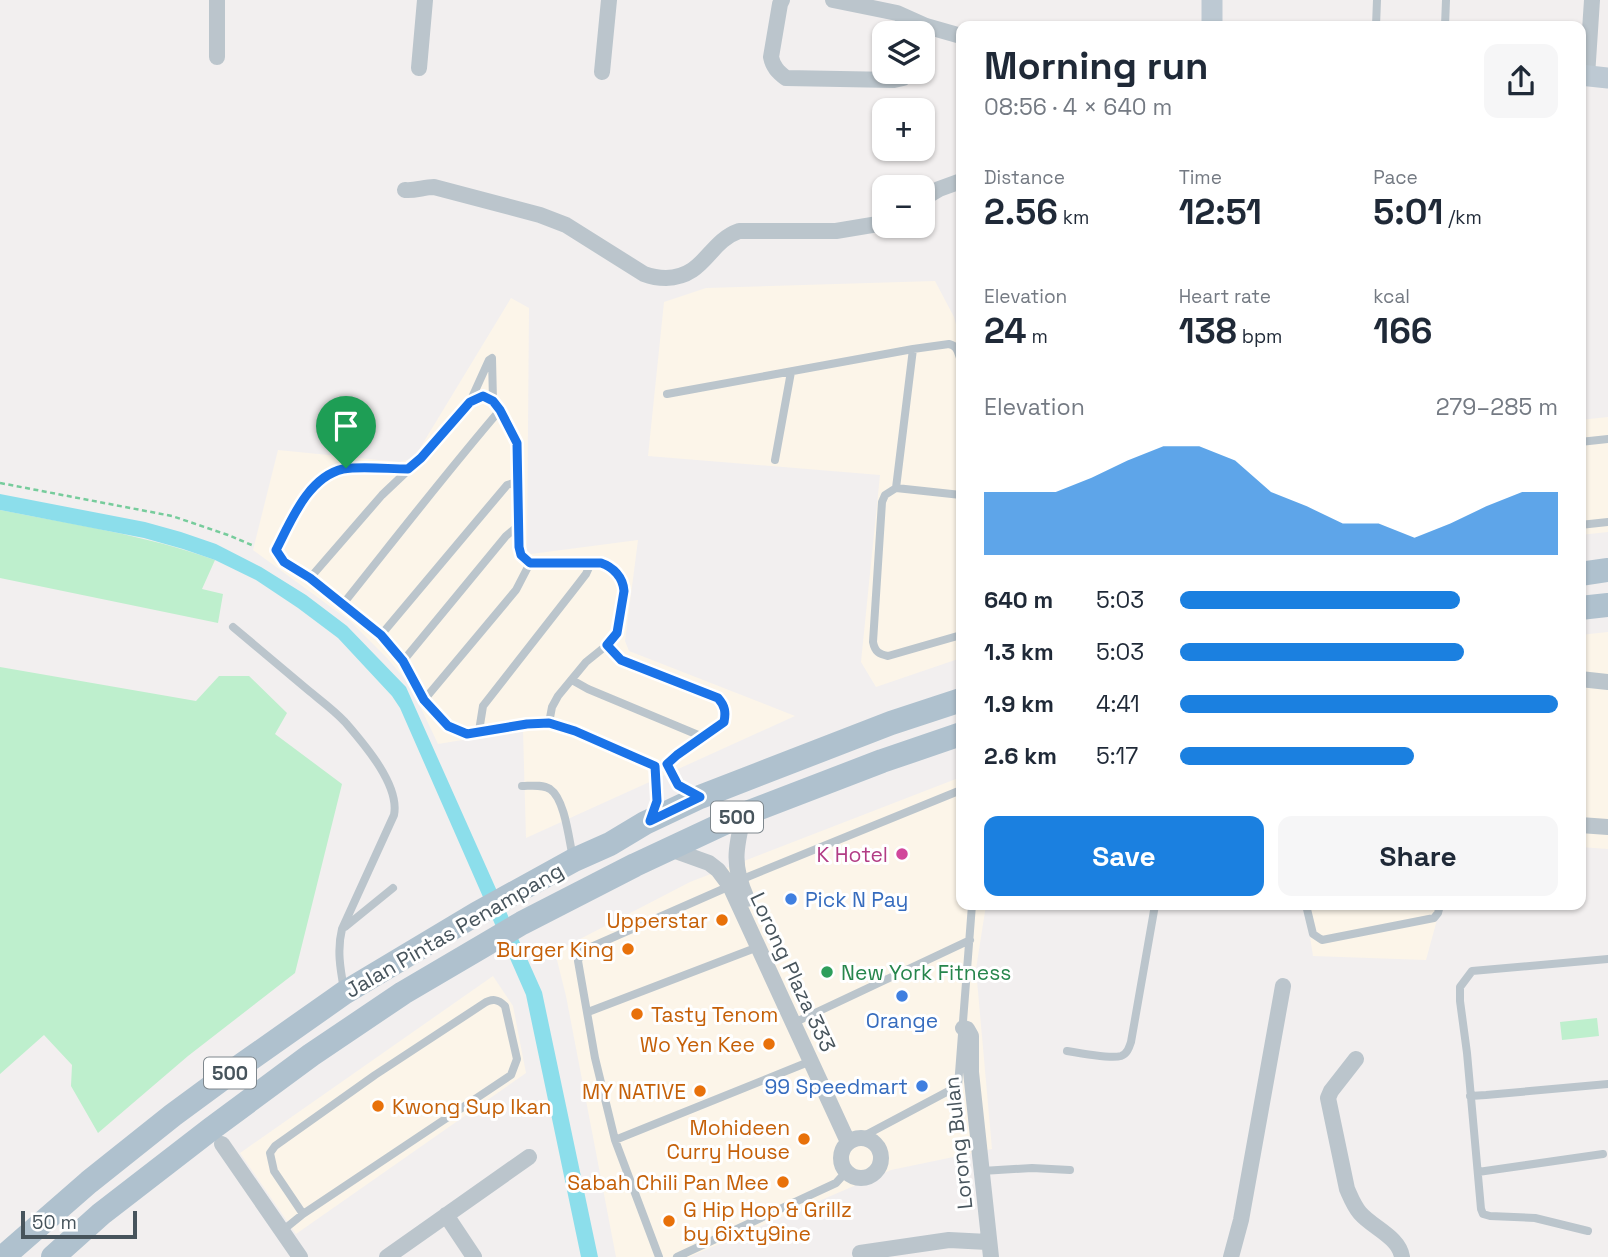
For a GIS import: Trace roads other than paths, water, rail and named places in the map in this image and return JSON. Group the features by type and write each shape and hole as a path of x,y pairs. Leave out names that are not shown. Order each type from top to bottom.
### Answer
{"main road":[{"path":"1586,573 1608,570"},
{"path":"1586,607 1608,605"},
{"name":"Jalan Pintas Penampang","path":"2,1257 89,1182 226,1076 344,993 476,914 574,860 700,797 891,723 956,702"},
{"name":"Jalan Pintas Penampang","path":"53,1257 101,1214 284,1075 403,993 522,923 744,814 956,736"}],"street":[{"path":"217,0 217,57"},
{"path":"419,68 425,0"},
{"path":"602,72 610,0"},
{"path":"782,0 771,57 779,73 786,78 872,80"},
{"path":"832,0 897,13 926,26 956,35"},
{"path":"1212,0 1212,21"},
{"path":"1592,0 1592,76"},
{"path":"935,191 956,183"},
{"path":"405,190 434,187 540,215 566,225 652,278 676,278 692,272 726,237 739,231 836,231 872,225"},
{"path":"1586,679 1608,682"},
{"name":"Lorong Plaza 333","path":"744,814 737,840 734,883 758,947 811,1061 854,1140"},
{"path":"1586,825 1608,827"},
{"name":"Lorong Plaza 333","path":"670,849 709,863 734,883 854,1140"},
{"path":"1231,1257 1241,1220 1283,986"},
{"name":"Lorong Bulan","path":"963,1028 967,1029 971,1036 971,1072 990,1250"},
{"path":"1356,1059 1328,1098 1347,1189 1362,1216 1398,1246 1402,1257"},
{"path":"222,1144 229,1122 284,1075"},
{"path":"866,1138 877,1146 881,1158 872,1175 865,1178 846,1172 841,1160 841,1153 854,1140 866,1138"},
{"path":"174,1157 199,1145 212,1142 222,1144 300,1257"},
{"path":"387,1257 529,1157"},
{"path":"446,1215 474,1257"},
{"path":"860,1253 949,1240 990,1250"}],"lane":[{"path":"1376,21 1377,0"},
{"path":"1445,21 1446,0"},
{"path":"667,394 913,349 949,344 956,348"},
{"path":"896,488 913,349"},
{"path":"310,578 382,495 421,458 470,402 492,358 493,401"},
{"path":"775,460 790,372"},
{"path":"470,402 483,396 493,401 517,443 521,555 530,563 601,563 608,565 620,576 623,584 617,633 586,662 558,696 552,707 549,723"},
{"path":"343,604 500,410"},
{"path":"1586,441 1608,439"},
{"path":"408,469 346,468 331,472 299,504 276,550 284,562 310,578 381,635 403,661 424,700 448,726 467,734 549,723 575,731 655,766 667,764 724,722 726,711 718,698 621,660 607,645"},
{"path":"381,635 507,485 517,482"},
{"path":"956,494 896,488 885,495 882,502 873,642 880,654 888,656 956,636"},
{"path":"1586,524 1608,522"},
{"path":"403,661 506,536 518,526"},
{"path":"424,700 516,590 530,563"},
{"path":"478,731 483,706 586,574 591,563"},
{"path":"233,627 343,720 366,748 386,777 392,791 396,807 394,816 342,929 339,959 344,993"},
{"path":"572,680 703,737"},
{"path":"667,764 678,785 700,797"},
{"path":"650,821 657,801 655,766"},
{"path":"522,786 537,785 550,789 562,804 574,860"},
{"path":"659,1257 615,1140 578,961 582,951 734,883 956,792"},
{"path":"342,929 393,888"},
{"path":"854,1140 958,1086 972,910"},
{"path":"1067,1051 1112,1057 1126,1052 1131,1042 1154,910"},
{"path":"1308,910 1313,934 1322,940 1434,918 1439,910"},
{"path":"800,1020 970,940"},
{"path":"588,1012 758,947"},
{"path":"1588,1231 1535,1218 1483,1214 1460,1001 1461,987 1472,971 1608,959"},
{"path":"282,1231 303,1214 511,1075 517,1059 505,1006 500,1001 489,1000 483,1003 375,1074 275,1146 270,1153 275,1171 303,1214"},
{"path":"615,1140 811,1061"},
{"path":"1470,1096 1608,1084"},
{"path":"1478,1172 1603,1154"},
{"path":"982,1171 1032,1168 1070,1170"},
{"path":"677,1257 836,1183 846,1172"}],"water":[{"path":"0,494 145,522 216,544 261,567 306,595 347,626 406,687 542,992 598,1257 581,1257 526,995 400,708 392,696 338,638 256,580 215,560 144,538 0,510"}],"place":[{"name":"K Hotel","path":"902,854"},
{"name":"Pick N Pay","path":"791,899"},
{"name":"Upperstar","path":"722,920"},
{"name":"Burger King","path":"628,949"},
{"name":"New York Fitness","path":"827,972"},
{"name":"Orange","path":"902,996"},
{"name":"Tasty Tenom","path":"637,1014"},
{"name":"Wo Yen Kee","path":"769,1044"},
{"name":"99 Speedmart","path":"922,1086"},
{"name":"MY NATIVE","path":"700,1091"},
{"name":"Kwong Sup Ikan","path":"378,1106"},
{"name":"Mohideen Curry House","path":"804,1139"},
{"name":"Sabah Chili Pan Mee","path":"783,1182"},
{"name":"G Hip Hop & Grillz by 6ixty9ine","path":"669,1221"}]}
